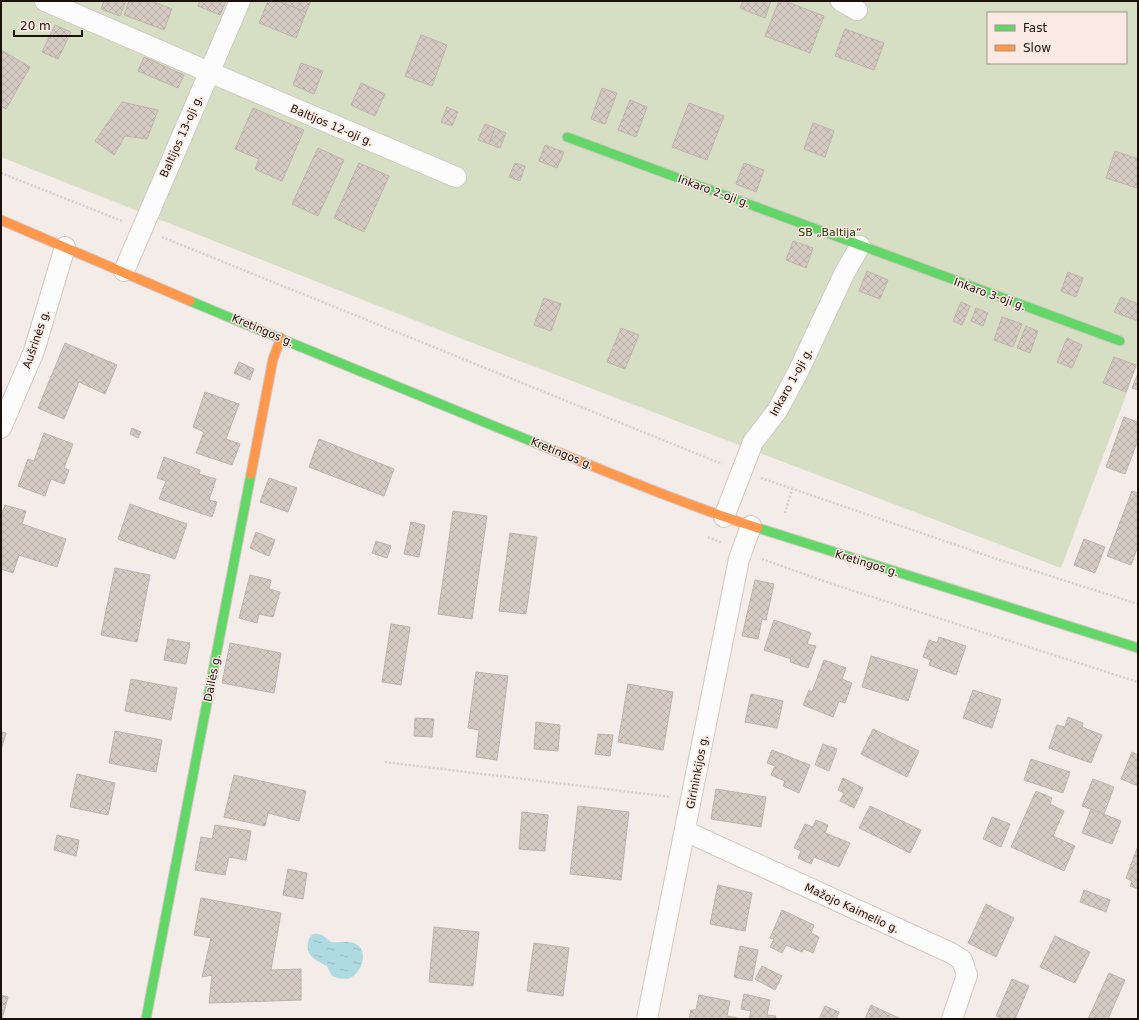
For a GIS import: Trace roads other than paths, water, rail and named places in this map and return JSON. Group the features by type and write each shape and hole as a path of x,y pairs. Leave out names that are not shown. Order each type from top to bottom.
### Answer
{"street":[{"name":"Baltijos 12-oji g.","path":"45,1 456,177"},
{"name":"Baltijos 13-oji g.","path":"124,271 240,1"},
{"name":"Inkaro 2-oji g.","path":"567,137 860,246"},
{"name":"Kretingos g.","path":"1,220 281,338 629,481 724,517 1138,648"},
{"name":"Inkaro 3-oji g.","path":"860,246 1120,341"},
{"name":"Inkaro 1-oji g.","path":"724,517 753,442 777,411 797,374 845,272 860,246"},
{"name":"Aušrinės g.","path":"1,428 34,351 65,247"},
{"name":"Dailės g.","path":"146,1019 273,359 281,338"},
{"name":"Girininkijos g.","path":"647,1019 739,559 751,526"},
{"name":"Mažojo Kaimelio g.","path":"685,831 951,953 962,960 967,975 952,1019"}],"water":[{"path":"313,934 321,935 331,942 350,942 360,947 363,957 361,967 358,972 348,979 332,976 327,966 319,962 308,951 308,941"}],"park label":[{"name":"SB „Baltija“","path":"830,232"}]}
